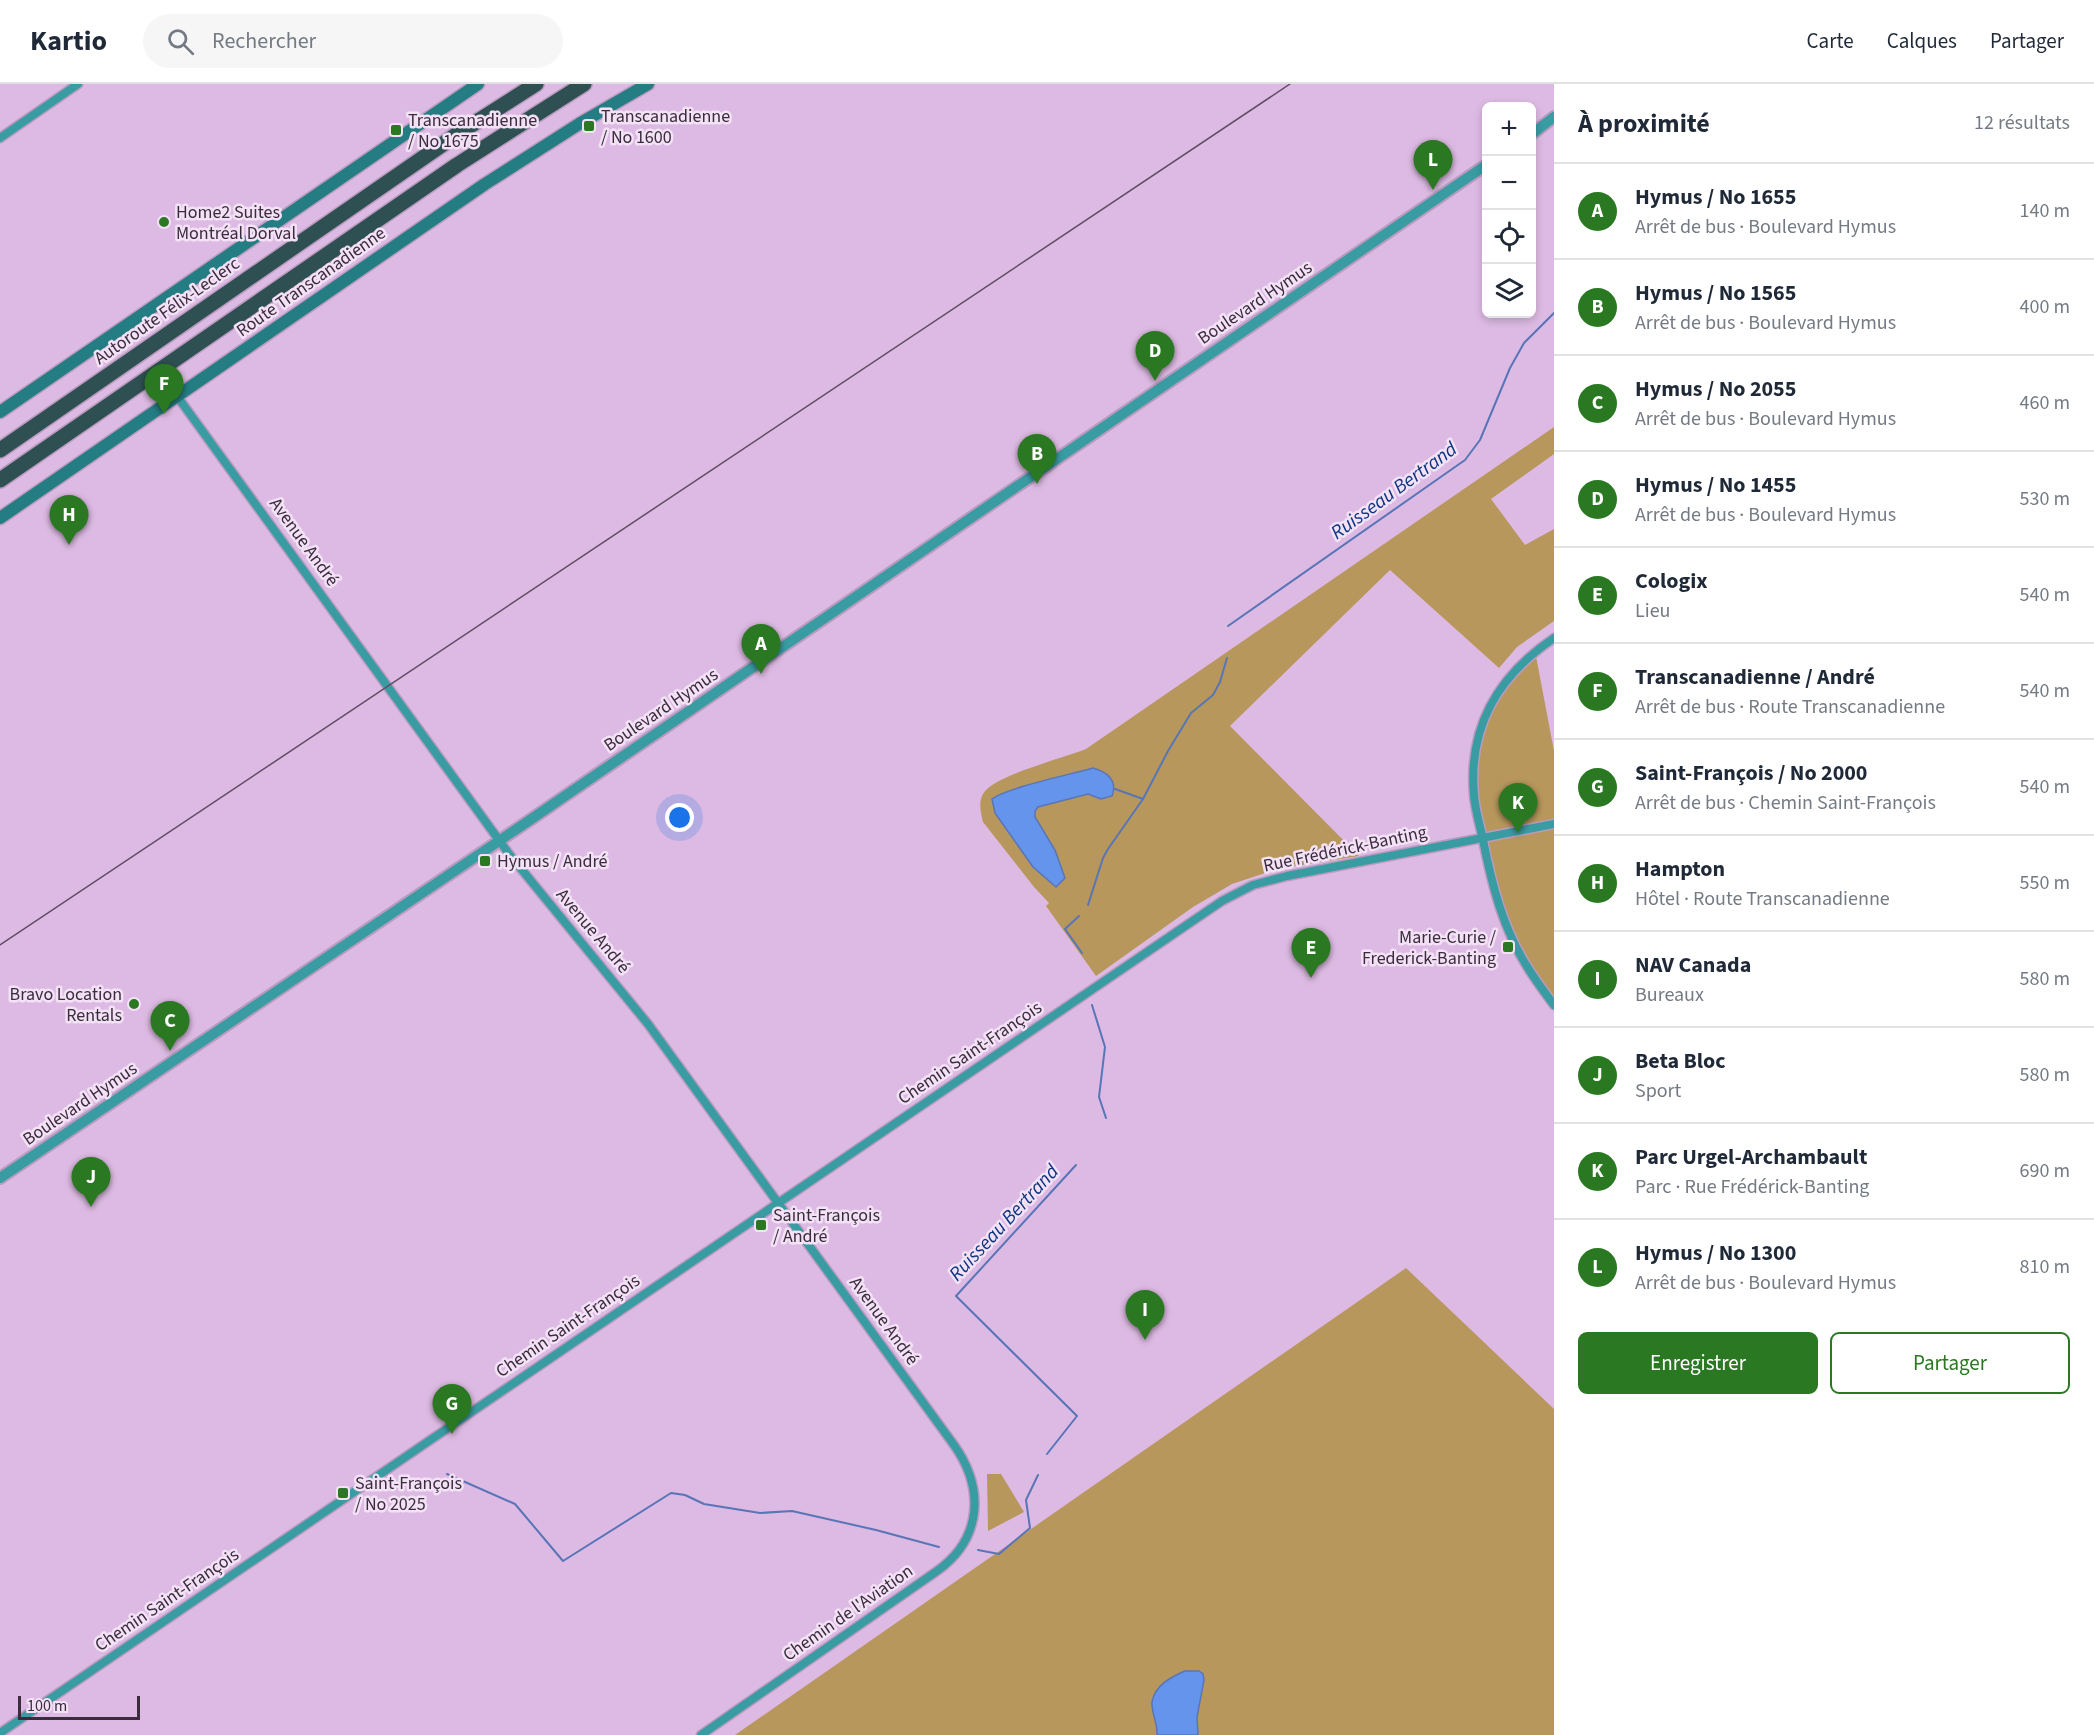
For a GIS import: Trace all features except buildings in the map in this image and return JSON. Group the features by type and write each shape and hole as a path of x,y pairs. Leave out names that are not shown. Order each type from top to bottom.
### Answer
{"highway":[{"name":"Autoroute Félix-Leclerc","path":"0,450 459,133 536,84"},
{"path":"0,482 28,460 449,170 584,84"},
{"path":"0,441 75,398"}],"main road":[{"path":"0,412 478,84"},
{"name":"Route Transcanadienne","path":"0,518 501,173 648,84"}],"street":[{"path":"0,138 78,84"},
{"path":"1536,131 1551,121"},
{"name":"Boulevard Hymus","path":"0,1178 500,840 1482,168"},
{"name":"Avenue André","path":"177,396 500,840 648,1024 779,1203 960,1452 969,1470 975,1491"},
{"path":"1554,638 1529,656 1506,679 1487,711 1473,763 1474,797 1482,838 1493,887 1504,920 1527,967 1554,1005"},
{"name":"Rue Frédérick-Banting","path":"1099,985 1222,901 1253,885 1287,876 1554,824"},
{"name":"Chemin Saint-François","path":"0,1719 3,1731 1099,985"},
{"name":"Chemin de l'Aviation","path":"701,1735 947,1563 962,1546 969,1532 974,1512 975,1491"}],"shaded area":[{"path":"1554,427 1554,454 1491,499 1525,545 1554,529 1554,621 1517,647 1499,668 1390,570 1230,726 1359,856 1277,869 1232,884 1193,907 1096,976 1046,906 1049,903 983,822 980,808 983,794 989,787 1014,774 1086,749","holes":["1112,778 1101,799 1088,794 1038,807 1035,811 1035,817 1055,850 1065,878 1056,887 1033,867 995,813"]},
{"path":"1535,651 1554,751 1554,1005 1507,928 1474,797 1473,763 1487,711"},
{"path":"1406,1268 1554,1409 1554,1735 735,1735"},
{"path":"987,1474 1001,1474 1024,1512 988,1531"}],"water":[{"path":"1093,768 1110,778 1114,785 1112,796 1101,799 1088,794 1038,807 1035,811 1035,817 1055,850 1065,878 1056,887 1033,867 995,813 992,799 1025,786"},
{"path":"1185,1671 1199,1671 1203,1674 1204,1680 1197,1717 1198,1735 1157,1735 1152,1706 1156,1691 1164,1682"}],"waterway":[{"name":"Ruisseau Bertrand","path":"1228,626 1465,460 1480,440 1510,368 1524,343 1554,313"},
{"name":"Ruisseau Bertrand","path":"1088,905 1108,849 1143,799 1191,713 1213,695 1220,682 1227,658"},
{"path":"1115,789 1143,799"},
{"name":"Ruisseau Bertrand","path":"1079,916 1065,929 1082,953"},
{"name":"Ruisseau Bertrand","path":"1092,1005 1105,1047 1099,1097 1106,1118"},
{"name":"Ruisseau Bertrand","path":"1047,1454 1077,1416 956,1296 1076,1165"},
{"name":"Ruisseau Bertrand","path":"447,1474 515,1504 563,1561 671,1493 685,1495 704,1504 760,1513 792,1511 939,1547"},
{"name":"Ruisseau Bertrand","path":"978,1550 999,1554 1030,1528 1026,1500 1038,1475"}],"tram line":[{"path":"0,945 1290,84"}],"place":[{"name":"Transcanadienne / No 1600","path":"589,126"},
{"name":"Transcanadienne / No 1675","path":"396,130"},
{"name":"Hymus / No 1300","path":"1433,190"},
{"name":"Home2 Suites Montréal Dorval","path":"164,222"},
{"name":"Hymus / No 1455","path":"1155,381"},
{"name":"Transcanadienne / André","path":"164,414"},
{"name":"Hymus / No 1565","path":"1037,484"},
{"name":"Hampton","path":"69,545"},
{"name":"Hymus / No 1655","path":"761,674"},
{"name":"Parc Urgel-Archambault","path":"1518,833"},
{"name":"Hymus / André","path":"485,861"},
{"name":"Marie-Curie / Frederick-Banting","path":"1508,947"},
{"name":"Cologix","path":"1311,978"},
{"name":"Bravo Location Rentals","path":"134,1004"},
{"name":"Hymus / No 2055","path":"170,1051"},
{"name":"Beta Bloc","path":"91,1207"},
{"name":"Saint-François / André","path":"761,1225"},
{"name":"NAV Canada","path":"1145,1340"},
{"name":"Saint-François / No 2000","path":"452,1434"},
{"name":"Saint-François / No 2025","path":"343,1493"}]}
